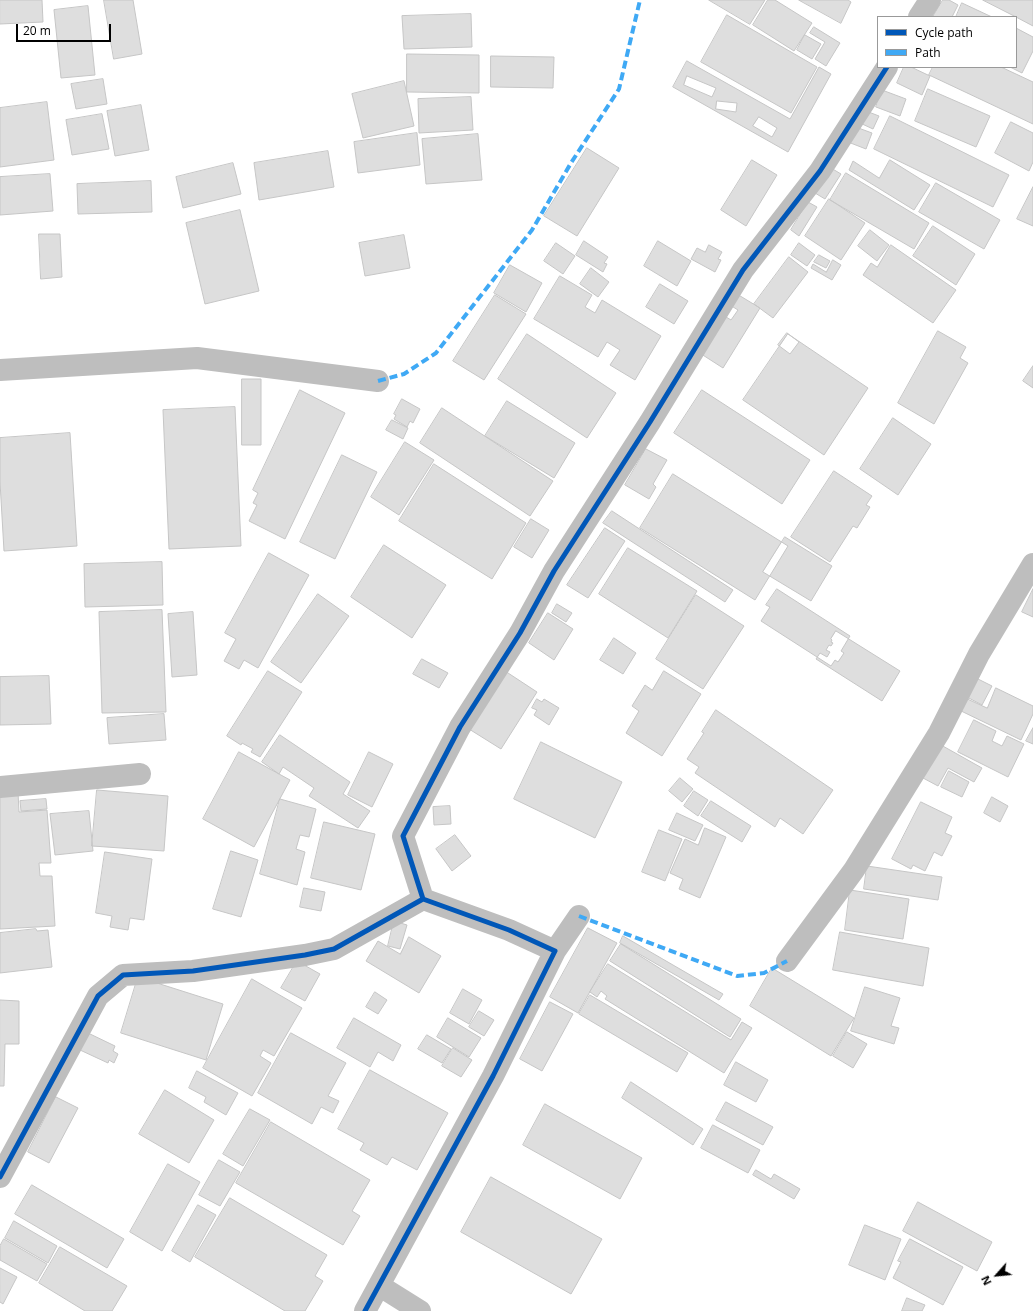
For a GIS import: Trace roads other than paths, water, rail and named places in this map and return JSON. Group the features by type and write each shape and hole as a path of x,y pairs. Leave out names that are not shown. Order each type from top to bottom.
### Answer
{"street":[{"path":"920,16 930,0"},
{"path":"423,899 403,836 460,727 520,633 554,571 650,422 743,270 820,171 886,68"},
{"path":"0,370 197,358 378,381"},
{"path":"787,961 854,870 939,733 979,654 1033,564"},
{"path":"0,787 140,774"},
{"path":"0,1177 98,996 123,976 193,971 305,955 334,949 423,899 509,930 555,952"},
{"path":"365,1311 380,1286 493,1076 555,952 579,916"},
{"path":"380,1286 420,1311"}]}
